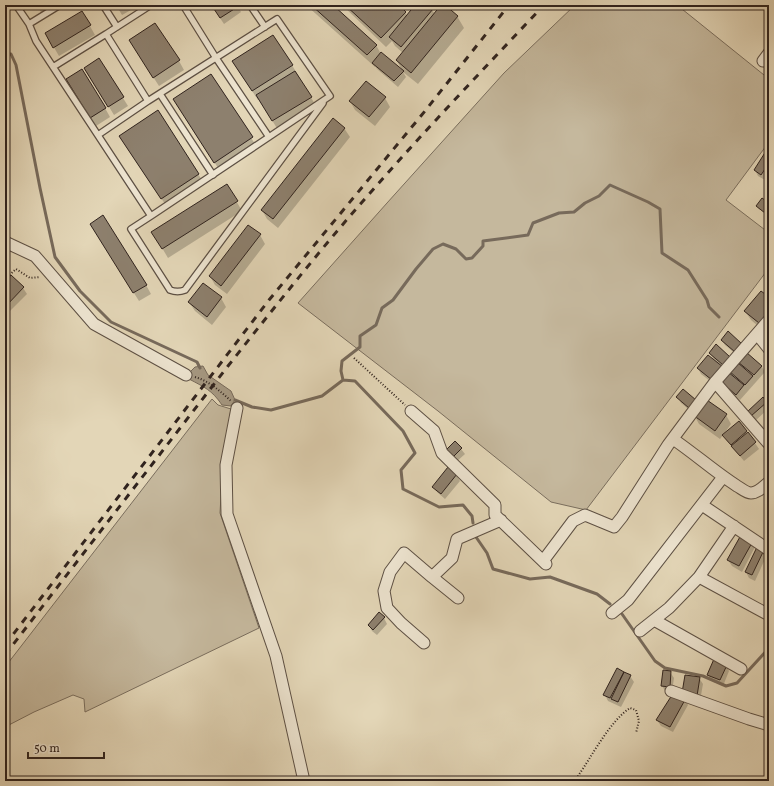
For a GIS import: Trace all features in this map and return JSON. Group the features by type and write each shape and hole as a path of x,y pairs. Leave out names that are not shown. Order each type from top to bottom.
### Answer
{"street":[{"path":"5,242 35,256 94,324 186,375"},
{"path":"411,411 434,432 442,453 495,505 495,515 545,562 573,520 585,515 614,528 673,439 715,382 769,320"},
{"path":"757,334 769,348"},
{"path":"715,382 769,444"},
{"path":"237,408 226,465 227,514 276,656 304,781"},
{"path":"673,439 686,447 723,477 750,493 759,490 769,482"},
{"path":"612,613 628,600 723,477"},
{"path":"702,504 769,550"},
{"path":"432,577 452,558 457,539 501,520"},
{"path":"640,631 669,608 700,577 734,526"},
{"path":"424,643 401,623 387,608 384,591 390,572 404,553 458,598"},
{"path":"700,577 769,615"},
{"path":"654,620 741,669"},
{"path":"670,691 769,725"}],"lane":[{"path":"16,5 29,24 36,41 151,216"},
{"path":"29,24 60,5"},
{"path":"103,5 117,27"},
{"path":"53,67 151,5"},
{"path":"183,5 216,58 269,137"},
{"path":"250,5 265,27"},
{"path":"98,135 148,101 277,19 330,96 325,99 213,175 131,229 170,290 182,291 185,290 325,99"},
{"path":"106,34 148,101"},
{"path":"160,94 213,175"}],"path":[{"path":"5,279 16,269 30,278 39,278 48,271"},
{"path":"354,358 411,411"},
{"path":"186,375 204,380 223,394 237,408"},
{"path":"574,781 610,728 623,712 630,708 636,710 639,721 636,733"}],"shaded area":[{"path":"575,5 677,5 769,79 769,142 726,200 769,233 769,268 586,510 551,502 438,411 298,303 504,73"},
{"path":"203,366 208,375 231,391 235,400 231,406 222,405 211,392 189,379 188,374 195,367"},
{"path":"212,399 218,405 231,409 223,462 220,513 259,628 85,712 84,699 73,695 34,712 5,727 5,667"}],"building":[{"path":"311,5 333,5 377,45 367,55"},
{"path":"345,5 399,5 406,12 381,38"},
{"path":"415,5 428,5 433,9 401,47 389,37"},
{"path":"441,5 445,5 458,16 411,73 396,60"},
{"path":"212,6 239,6 220,18"},
{"path":"82,11 91,25 53,48 45,33"},
{"path":"155,23 180,60 153,78 129,40"},
{"path":"273,35 293,65 252,91 232,61"},
{"path":"381,52 404,71 394,81 372,63"},
{"path":"99,58 124,97 108,107 84,68"},
{"path":"82,69 106,108 90,118 66,79"},
{"path":"295,71 312,97 272,121 256,95"},
{"path":"211,74 253,137 214,163 173,99"},
{"path":"366,81 386,97 369,117 349,101"},
{"path":"158,110 199,174 161,199 119,136"},
{"path":"333,118 345,128 273,219 261,210"},
{"path":"766,151 769,153 769,172 765,169 761,175 754,170"},
{"path":"227,184 238,201 162,249 151,232"},
{"path":"762,198 769,203 769,207 765,213 756,206"},
{"path":"103,215 147,285 133,293 90,224"},
{"path":"248,225 261,234 221,286 209,276"},
{"path":"11,275 24,287 6,306 5,282"},
{"path":"203,283 222,297 207,317 188,302"},
{"path":"761,291 769,297 769,311 759,323 744,311"},
{"path":"728,331 742,344 735,352 721,340"},
{"path":"716,344 730,357 723,365 709,353"},
{"path":"746,352 762,366 754,375 738,362"},
{"path":"708,355 723,367 712,380 697,368"},
{"path":"737,362 753,376 745,385 729,371"},
{"path":"728,372 744,385 736,395 720,381"},
{"path":"683,389 696,400 689,408 676,397"},
{"path":"763,397 767,402 751,416 747,412"},
{"path":"704,398 727,414 715,431 693,415"},
{"path":"739,421 747,431 731,445 722,435"},
{"path":"748,432 756,442 740,456 731,446"},
{"path":"455,441 462,448 452,458 445,451"},
{"path":"448,467 457,474 441,494 432,487"},
{"path":"741,535 753,541 739,566 727,560"},
{"path":"757,547 764,550 752,575 745,572"},
{"path":"379,612 385,617 373,630 368,625"},
{"path":"714,659 727,665 720,680 707,675"},
{"path":"617,668 624,672 610,698 603,695"},
{"path":"663,670 671,671 670,687 661,686"},
{"path":"624,672 631,675 618,702 611,699"},
{"path":"685,675 700,677 697,696 682,693"},
{"path":"672,695 686,698 670,727 656,720"}],"waterway":[{"path":"5,54 11,54 16,65 55,257 80,291 111,322 197,362 200,368"},
{"path":"343,380 341,371 342,361 360,347 360,336 376,325 382,308 393,300 433,249 443,244 456,249 466,259 472,258 483,246 483,241 528,235 533,223 559,213 574,212 585,203 599,196 610,185 660,209 662,253 688,270 707,300 709,307 719,317"},
{"path":"235,400 252,407 271,410 322,396 343,380 355,381 403,431 415,453 401,470 403,489 439,507 463,505 472,516 473,523"},
{"path":"476,537 487,553 493,569 530,579 550,577 597,594 610,604"},
{"path":"622,614 655,661 665,668 703,676 726,686 737,683 769,648"}],"railway":[{"path":"5,645 269,300 425,111 509,5"},
{"path":"5,655 228,366 314,258 368,195 468,85 544,5"}]}
